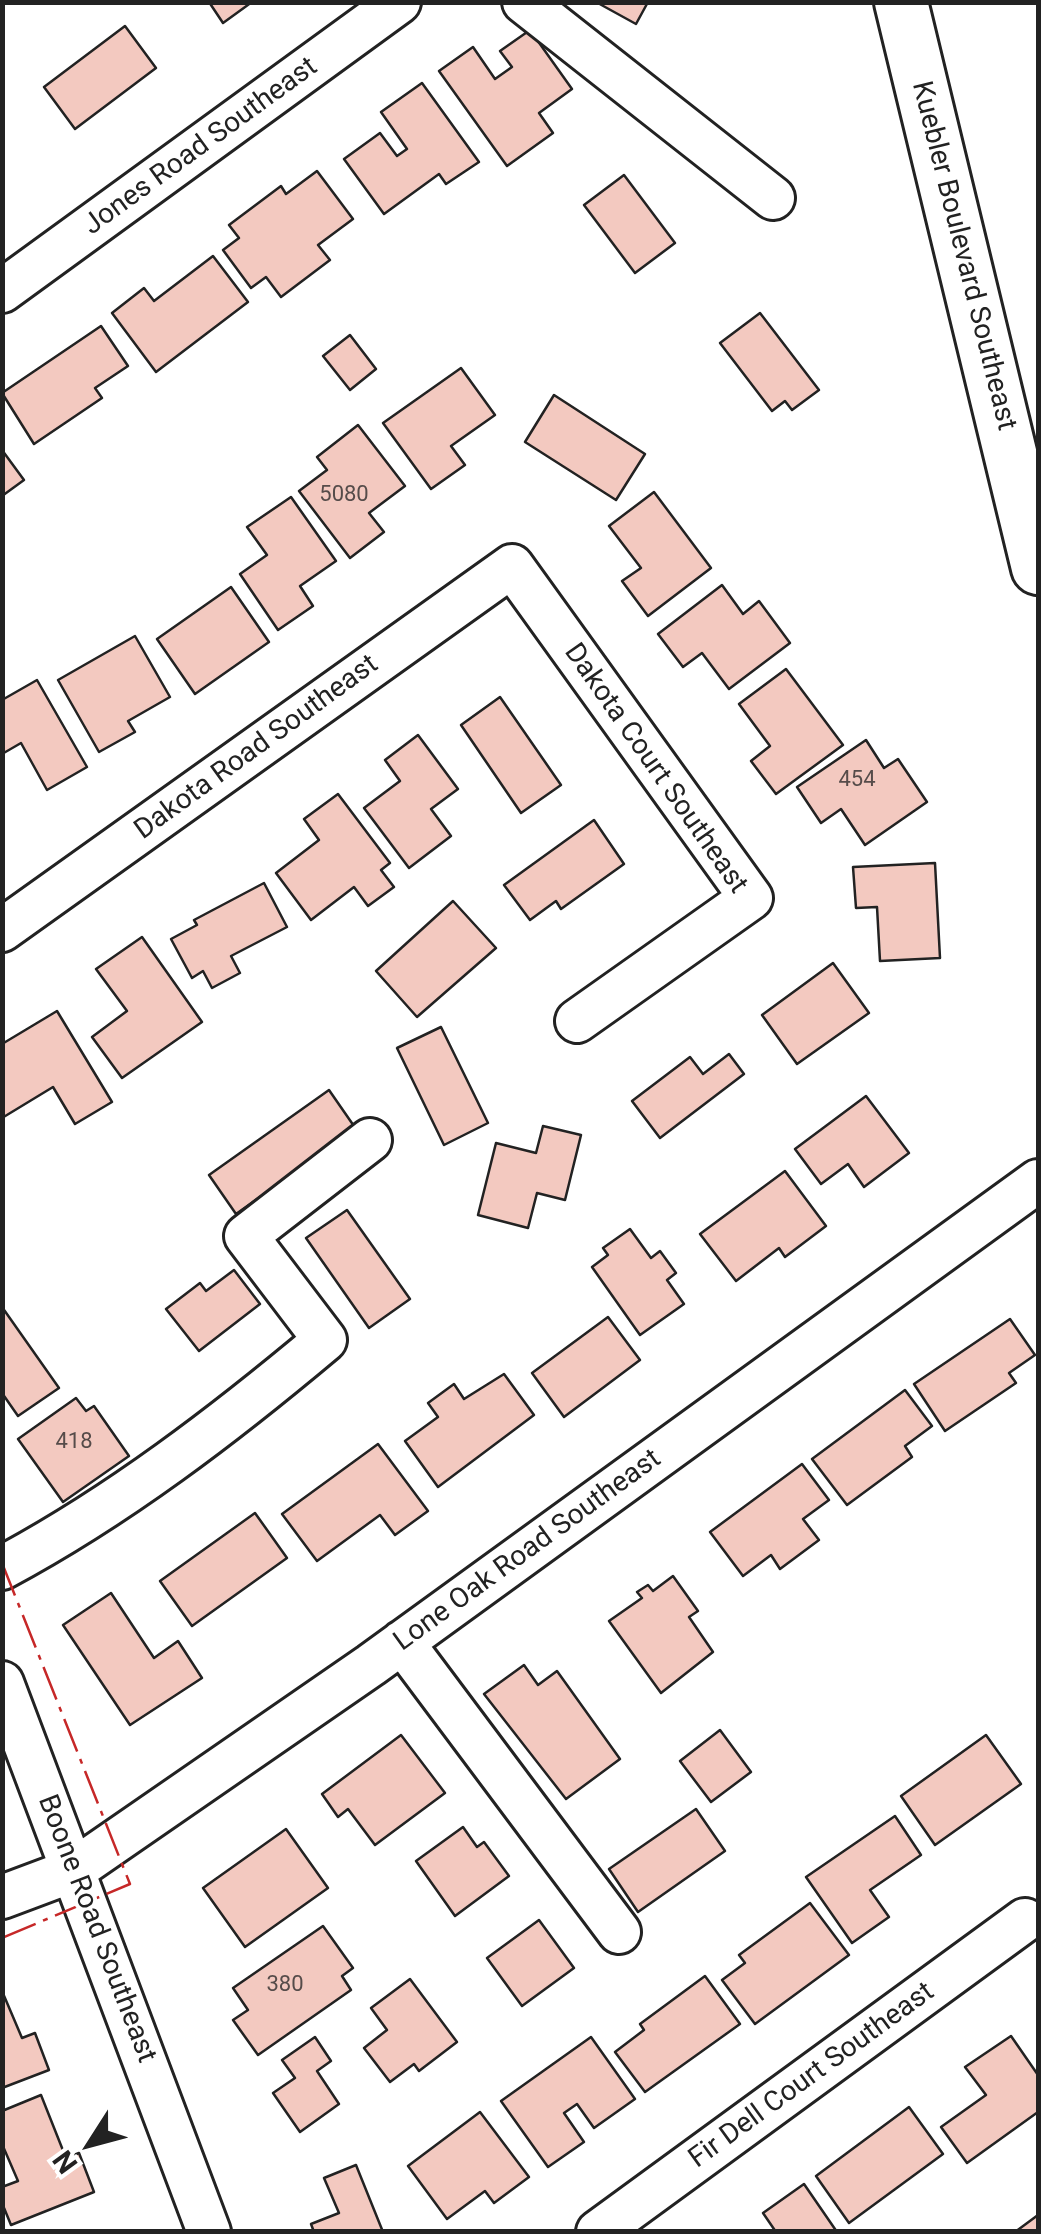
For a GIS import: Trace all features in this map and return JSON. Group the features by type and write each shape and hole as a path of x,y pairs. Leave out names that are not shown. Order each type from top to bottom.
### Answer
{"main road":[{"name":"Kuebler Boulevard Southeast","path":"901,2 1038,568"}],"street":[{"name":"Jones Road Southeast","path":"2,291 399,2"},
{"path":"524,2 773,198"},
{"name":"Dakota Road Southeast","path":"2,930 512,566"},
{"name":"Dakota Court Southeast","path":"512,566 751,898 577,1021"},
{"path":"2,1568 60,1538 174,1458 325,1340 246,1236 370,1140"},
{"name":"Lone Oak Road Southeast","path":"2,1897 74,1870 402,1642 1038,1181"},
{"path":"402,1642 619,1932"},
{"name":"Boone Road Southeast","path":"2,1683 209,2232"},
{"name":"Fir Dell Court Southeast","path":"598,2232 1026,1920"}],"building":[{"path":"209,2 252,2 223,23"},
{"path":"596,2 648,2 636,24"},
{"path":"125,26 156,68 75,129 44,87"},
{"path":"530,30 572,89 539,113 553,133 507,166 439,71 473,47 495,79 512,67 500,51"},
{"path":"422,83 479,162 446,184 439,174 384,214 344,159 380,133 397,156 407,149 381,112"},
{"path":"317,171 353,219 318,245 330,260 281,297 266,277 251,288 223,250 239,238 229,225 281,186 286,194"},
{"path":"624,175 675,243 635,273 584,205"},
{"path":"213,256 248,302 156,372 112,313 144,288 154,301"},
{"path":"760,313 819,390 792,410 785,401 772,411 720,343"},
{"path":"101,326 128,366 95,388 102,398 34,444 2,393"},
{"path":"350,335 376,369 350,390 323,356"},
{"path":"461,368 495,415 451,446 465,465 431,489 383,423"},
{"path":"554,395 645,454 616,500 525,442"},
{"path":"358,425 405,486 369,513 384,532 350,558 299,491 327,470 317,457"},
{"path":"2,450 24,480 2,496"},
{"path":"654,492 711,568 648,616 622,581 641,568 609,526"},
{"path":"291,497 336,561 300,586 313,606 278,630 240,574 267,555 247,527"},
{"path":"722,585 743,614 759,601 790,643 729,689 702,653 683,667 658,634"},
{"path":"231,587 269,642 195,694 157,639"},
{"path":"135,636 170,697 128,721 135,732 99,752 58,680"},
{"path":"786,669 843,745 776,794 751,761 770,746 739,704"},
{"path":"37,680 87,767 47,790 21,743 2,754 2,700"},
{"path":"500,697 561,785 521,813 461,725"},
{"path":"418,735 458,789 431,809 451,836 409,868 364,808 400,781 385,760"},
{"path":"866,740 884,768 898,759 927,802 865,845 841,809 821,823 797,787"},
{"path":"338,794 390,863 381,870 394,887 368,906 354,887 311,920 276,873 319,840 304,819"},
{"path":"594,820 624,864 561,909 556,901 530,920 504,885"},
{"path":"935,863 940,958 880,961 877,907 856,908 853,867"},
{"path":"264,883 287,927 231,956 240,973 212,988 203,971 192,978 171,939 197,925 194,920"},
{"path":"453,901 496,948 417,1017 376,971"},
{"path":"142,937 202,1022 122,1078 92,1037 127,1011 96,969"},
{"path":"833,963 869,1013 797,1064 762,1015"},
{"path":"57,1011 112,1102 75,1124 53,1087 2,1118 2,1044"},
{"path":"441,1027 488,1123 444,1145 397,1048"},
{"path":"729,1054 744,1074 660,1138 632,1101 690,1057 703,1074"},
{"path":"329,1090 356,1129 236,1214 209,1175"},
{"path":"866,1096 909,1153 864,1187 848,1164 821,1184 795,1149"},
{"path":"543,1126 581,1135 565,1200 537,1193 528,1228 478,1215 496,1143 536,1153"},
{"path":"785,1171 826,1226 785,1257 779,1248 736,1281 700,1234"},
{"path":"347,1210 410,1299 369,1328 306,1238"},
{"path":"630,1229 651,1258 660,1251 676,1273 667,1280 684,1304 640,1335 592,1267 608,1255 603,1248"},
{"path":"234,1270 260,1304 199,1351 166,1309 200,1283 206,1291"},
{"path":"2,1307 59,1388 18,1416 2,1393"},
{"path":"608,1317 640,1360 564,1417 532,1373"},
{"path":"1010,1319 1035,1355 1009,1373 1016,1383 945,1431 914,1384"},
{"path":"504,1374 534,1415 438,1487 405,1441 438,1417 428,1403 454,1384 464,1399"},
{"path":"905,1390 932,1426 905,1446 912,1457 847,1505 812,1459"},
{"path":"76,1398 86,1411 94,1406 129,1456 63,1502 18,1439"},
{"path":"378,1444 428,1511 395,1535 380,1515 317,1561 282,1514"},
{"path":"802,1464 829,1500 803,1519 819,1540 780,1569 771,1555 743,1576 710,1532"},
{"path":"255,1513 287,1558 192,1626 160,1581"},
{"path":"673,1576 698,1611 689,1617 713,1652 661,1693 609,1621 642,1598 637,1592 648,1585 653,1591"},
{"path":"111,1593 154,1658 178,1641 202,1678 130,1725 63,1625"},
{"path":"524,1665 538,1685 557,1671 620,1759 566,1799 484,1694"},
{"path":"720,1730 751,1772 711,1802 680,1761"},
{"path":"401,1735 445,1793 375,1845 348,1809 338,1817 322,1794"},
{"path":"986,1735 1021,1784 935,1845 901,1796"},
{"path":"696,1809 725,1851 638,1912 609,1869"},
{"path":"895,1816 921,1855 870,1890 889,1917 852,1943 806,1877"},
{"path":"463,1827 477,1847 484,1842 509,1876 455,1916 416,1861"},
{"path":"286,1829 328,1888 245,1947 203,1888"},
{"path":"810,1903 849,1955 755,2024 722,1980 745,1963 739,1955"},
{"path":"539,1920 574,1968 522,2006 487,1958"},
{"path":"323,1926 353,1968 342,1976 351,1990 258,2055 233,2020 248,2010 233,1988"},
{"path":"705,1976 740,2024 645,2092 615,2052 644,2030 640,2024"},
{"path":"410,1979 457,2042 419,2071 414,2064 390,2082 364,2048 387,2030 371,2008"},
{"path":"2,1991 22,2038 35,2033 49,2070 2,2088"},
{"path":"1011,2036 1038,2075 1038,2112 967,2163 941,2127 986,2095 965,2067"},
{"path":"315,2037 331,2061 317,2071 339,2104 300,2132 273,2093 295,2078 282,2060"},
{"path":"591,2037 635,2099 594,2128 577,2104 564,2113 584,2142 548,2167 501,2101"},
{"path":"41,2095 66,2158 79,2153 94,2192 11,2225 2,2203 2,2187 18,2181 2,2144 2,2111"},
{"path":"909,2107 943,2154 849,2223 816,2176"},
{"path":"480,2112 529,2177 494,2203 485,2191 447,2219 408,2166"},
{"path":"356,2165 383,2232 314,2232 311,2224 339,2213 324,2178"},
{"path":"804,2184 837,2232 776,2232 763,2213"},
{"path":"1038,2215 1038,2232 1015,2232"}],"power":[{"path":"2,1563 130,1884 2,1938"}]}
